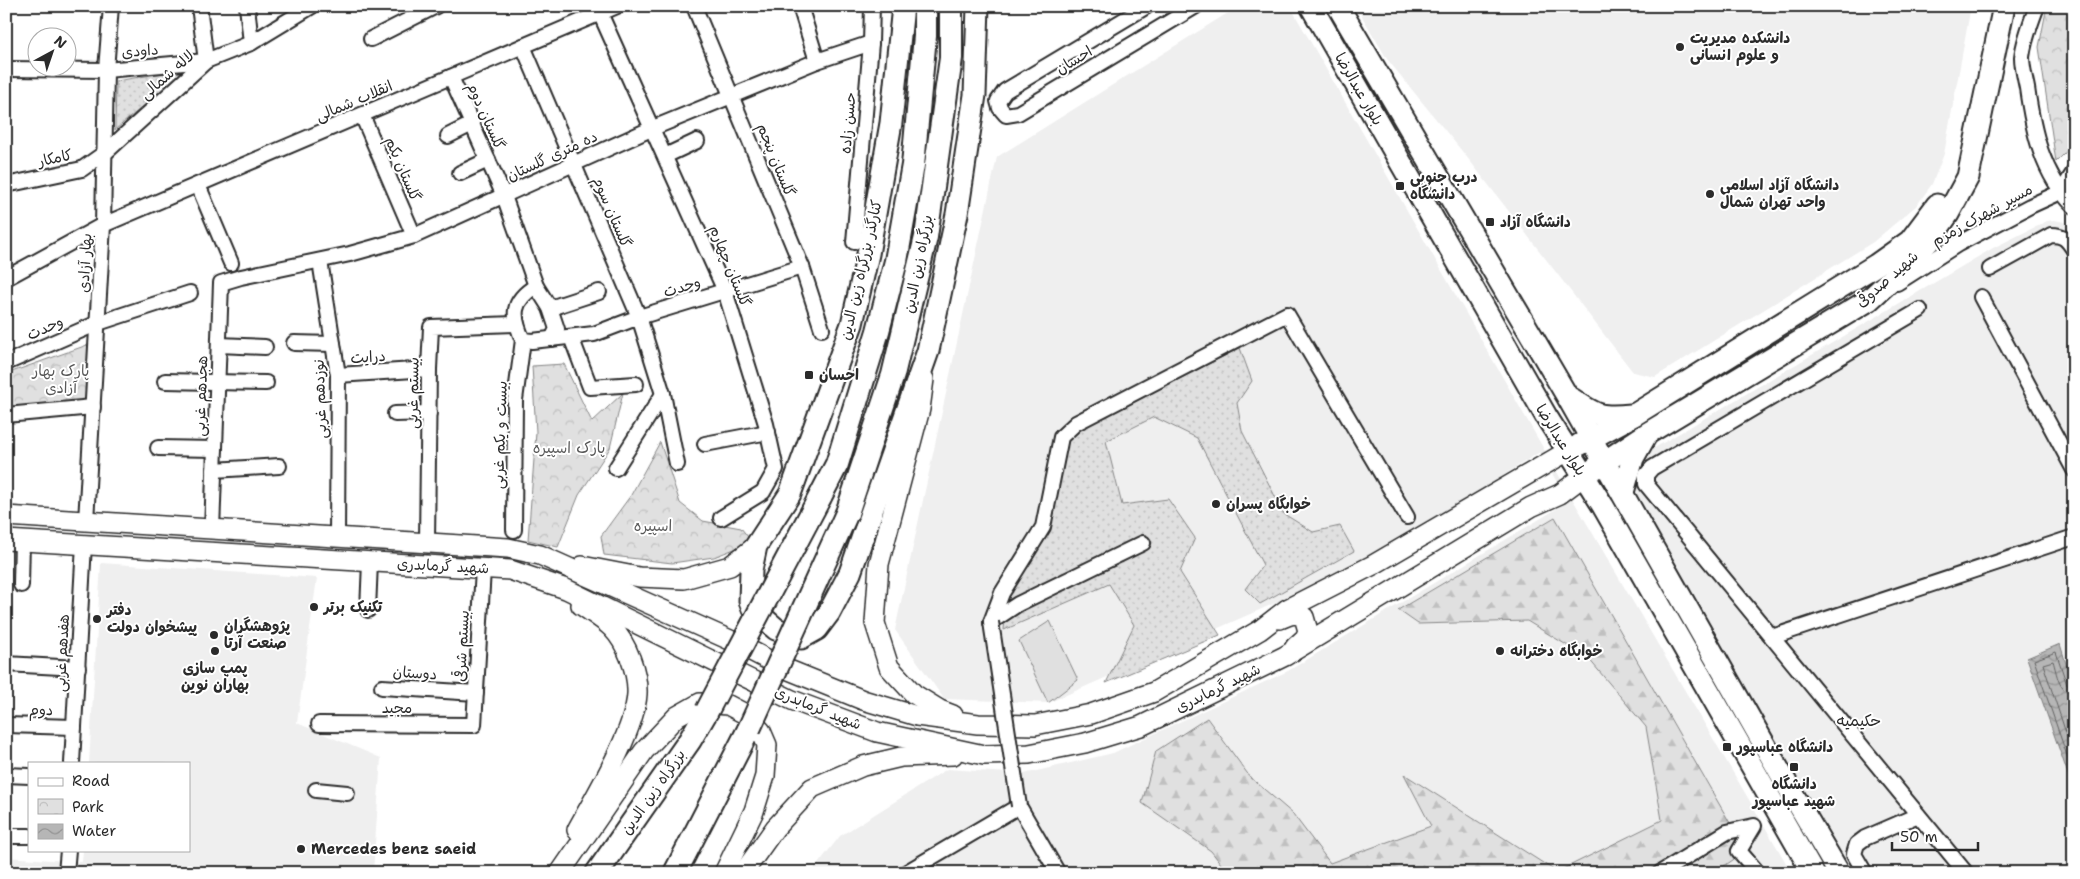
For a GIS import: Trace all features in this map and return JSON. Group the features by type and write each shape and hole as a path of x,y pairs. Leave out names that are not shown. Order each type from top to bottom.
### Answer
{"highway":[{"name":"بزرگراه زین الدین","path":"597,873 690,740 837,464 878,331 896,261 913,165 925,36 925,6"},
{"name":"بزرگراه زین الدین","path":"675,873 750,729 847,513 893,376 926,237 951,58 951,6"}],"main road":[{"name":"کنارگذر بزرگراه زین الدین","path":"756,546 790,494 852,324 868,254 891,123 903,6"},
{"path":"976,6 975,95 957,214 928,351 920,409 879,564 875,624 889,667 914,694 940,710 978,724"},
{"name":"بلوار عبدالرضا","path":"1311,6 1568,451 1603,506 1813,873"},
{"name":"بلوار عبدالرضا","path":"1338,6 1623,492 1789,788 1839,873"},
{"name":"شهید صدوقی","path":"1568,451 1634,415 1910,241 1936,208 1955,172 1989,6"},
{"name":"شهید صدوقی","path":"1584,476 1648,433 1868,300 1895,276 1933,250 1948,214 1968,177 2004,6"},
{"path":"756,546 751,570 750,601 753,609 776,629 801,638 817,629 829,613 850,573 928,351"},
{"path":"1567,396 1592,414 1607,417 1634,415"},
{"path":"1623,492 1633,458 1648,433"},
{"name":"شهید گرمابدری","path":"6,516 508,548 540,555 730,640 784,668 862,700 917,716 978,724 1035,725 1091,714 1154,692 1260,630 1287,609 1373,566 1568,451"},
{"name":"شهید گرمابدری","path":"14,540 510,570 566,589 792,700 877,732 984,755 1029,754 1085,743 1140,726 1285,656 1514,517 1560,494 1584,476"},
{"path":"84,544 86,521"},
{"path":"550,560 639,577 684,579 730,566 756,546"},
{"path":"510,570 571,598 612,628 624,646 634,673 637,695 630,723 616,756 554,873"},
{"path":"1260,630 1289,614 1304,616 1308,631 1305,638 1285,656"},
{"path":"560,873 644,751 677,716 700,703 728,705 747,715 761,731 767,745 765,776 754,811 724,873"},
{"path":"743,873 774,828 812,788 863,766 901,757 984,755"}],"street":[{"name":"بهار آزادی","path":"86,521 103,225 106,152 106,70 111,6"},
{"path":"199,6 206,61"},
{"path":"247,6 251,43"},
{"name":"لاله شمالی","path":"106,152 206,61 251,43 312,6"},
{"path":"371,39 436,6"},
{"name":"انقلاب شمالی","path":"6,278 103,225 617,6"},
{"name":"گلستان پنجم","path":"694,6 802,267 822,329"},
{"path":"800,6 816,61"},
{"name":"حسن زاده","path":"854,242 871,43 872,6"},
{"name":"احسان","path":"1148,6 1005,90 998,101 1000,108 1006,115 1018,113 1196,6"},
{"path":"2037,6 2022,58 2030,108 2042,158 2060,192 2074,206"},
{"name":"گلستان چهارم","path":"600,13 725,291 768,432 776,469 763,492 721,518"},
{"name":"ده متری گلستان","path":"241,277 320,261 414,236 653,128 816,61 871,43"},
{"name":"گلستان سوم","path":"523,46 639,317 663,394 677,464"},
{"name":"داودی","path":"6,69 106,70 206,61"},
{"name":"گلستان دوم","path":"451,77 504,196"},
{"name":"گلستان یکم","path":"362,115 414,236"},
{"path":"448,136 472,124"},
{"path":"665,156 697,141"},
{"name":"کامکار","path":"6,185 82,169 106,152"},
{"path":"460,173 488,160"},
{"path":"2060,192 2074,172"},
{"path":"198,185 231,263"},
{"name":"مسیر شهرک زمزم","path":"1933,250 1958,244 2022,210 2074,186"},
{"path":"504,196 536,286 550,308 557,329 552,339"},
{"path":"1990,269 2051,234 2061,235 2067,239 2074,250"},
{"name":"نوزدهم غربی","path":"320,261 338,375 337,537"},
{"name":"وحدت","path":"523,340 594,334 639,317 802,267"},
{"name":"هجدهم غربی","path":"212,530 221,283 241,277"},
{"path":"523,340 515,324 516,304 523,295 536,286"},
{"path":"550,308 599,292"},
{"path":"98,323 190,293"},
{"path":"1980,297 2074,470"},
{"path":"1920,310 1652,468 1646,475 1646,484 1966,873"},
{"path":"1058,873 1019,806 991,622 1002,593 1043,527 1062,437 1076,422 1287,314 1407,517"},
{"name":"وحدت","path":"6,363 98,323"},
{"name":"بیستم غربی","path":"427,543 429,369 432,327 515,324"},
{"path":"571,337 590,387 636,384"},
{"name":"بیست و یکم غربی","path":"514,530 514,400 523,340"},
{"path":"294,343 333,344"},
{"path":"219,345 265,347"},
{"name":"درایت","path":"338,375 429,369"},
{"path":"165,380 266,383"},
{"path":"616,468 663,394"},
{"path":"6,416 93,407"},
{"path":"395,414 428,413"},
{"path":"705,444 768,432"},
{"path":"158,448 215,449"},
{"path":"214,470 279,466"},
{"path":"1772,637 2074,537"},
{"path":"14,540 21,585"},
{"path":"991,622 1018,604 1143,543"},
{"name":"هفدهم غربی","path":"72,762 84,544"},
{"path":"368,610 370,562"},
{"name":"بیستم شرقی","path":"474,725 483,569"},
{"path":"6,664 78,668"},
{"name":"دوستان","path":"382,687 476,693"},
{"name":"مجید","path":"319,724 474,725"},
{"name":"دوم","path":"6,725 74,727"},
{"path":"6,775 28,776"},
{"path":"316,790 347,793"},
{"path":"905,873 1019,806"},
{"path":"1864,873 1854,854 1857,844 1865,838 1918,816"},
{"path":"1660,873 1727,832 1754,826 1739,851 1758,873"},
{"path":"6,836 28,836"},
{"path":"66,873 68,852"}],"shaded area":[{"path":"1239,6 1290,6 1569,493 1792,873 811,873 840,836 947,769 1024,774 1113,753 1288,671 1568,502 1540,452 1366,563 1048,703 944,699 895,630 997,157"},
{"name":"دانشگاه آزاد اسلامی واحد تهران شمال","path":"1356,6 1971,6 1944,154 1932,184 1917,205 1873,242 1655,377 1633,372 1470,161 1387,59"},
{"path":"2047,221 2065,222 2074,231 2074,873 1852,873 1633,501 1632,485 1645,455 1651,450 1993,248"},
{"path":"101,563 317,578 297,723 381,758 373,873 6,873 6,857 82,862 83,852 190,852 190,762 89,762"}],"green space":[{"path":"2047,6 2074,6 2074,144 2056,162 2039,47"},
{"path":"187,69 115,130 116,81"},
{"name":"پارک بهار آزادی","path":"90,344 87,401 6,410 6,374"},
{"path":"1240,348 1252,381 1237,403 1242,431 1284,514 1313,532 1340,526 1354,551 1260,604 1245,589 1263,565 1197,438 1154,417 1106,441 1122,505 1168,499 1195,538 1180,572 1220,635 1106,683 1134,625 1109,584 1004,630 1008,582 1043,527 1065,437"},
{"name":"پارک اسپیره","path":"564,364 592,422 623,393 610,448 579,495 558,547 528,540 536,432 532,366"},
{"name":"اسپیره","path":"660,442 680,503 703,521 741,528 752,542 714,557 672,563 604,555 601,536 631,495"},
{"path":"1555,517 1746,851 1714,873 1228,873 1211,851 1142,803 1156,751 1207,718 1250,777 1293,814 1330,863 1431,826 1404,774 1557,872 1662,820 1646,727 1588,658 1527,621 1418,624 1398,610"},
{"path":"1050,621 1078,680 1048,703 1019,641"}],"water":[{"path":"2060,644 2074,690 2074,791 2027,658"}],"place":[{"name":"دانشکده مدیریت و علوم انسانی","path":"1680,47"},
{"name":"درب جنوبی دانشگاه","path":"1400,186"},
{"name":"دانشگاه آزاد اسلامی واحد تهران شمال","path":"1710,194"},
{"name":"دانشگاه آزاد","path":"1490,222"},
{"name":"احسان","path":"809,375"},
{"name":"خوابگاه پسران","path":"1216,504"},
{"name":"تکنیک برتر","path":"314,607"},
{"name":"دفتر پیشخوان دولت","path":"97,619"},
{"name":"پژوهشگران صنعت آرتا","path":"214,635"},
{"name":"پمپ سازی بهاران نوین","path":"215,651"},
{"name":"خوابگاه دخترانه","path":"1500,651"},
{"name":"دانشگاه عباسپور","path":"1727,747"},
{"name":"دانشگاه شهید عباسپور","path":"1794,767"},
{"name":"Mercedes benz saeid","path":"301,849"}],"district":[{"name":"حکیمیه","path":"1859,720"}]}
